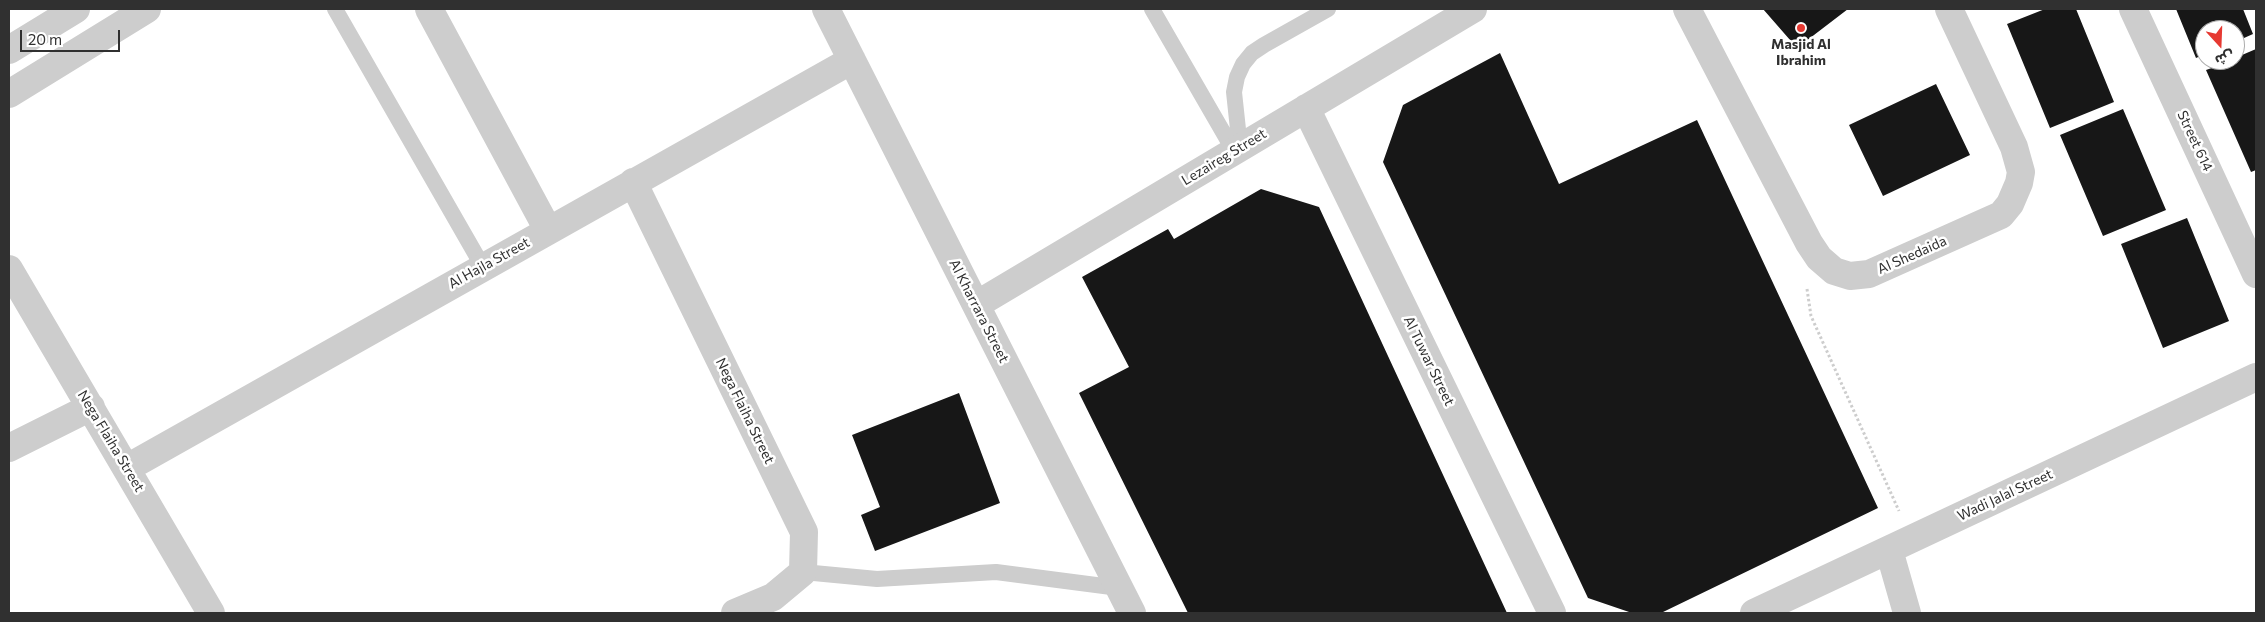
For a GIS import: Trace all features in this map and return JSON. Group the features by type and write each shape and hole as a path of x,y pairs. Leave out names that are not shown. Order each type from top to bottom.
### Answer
{"street":[{"path":"9,50 76,9"},
{"path":"9,94 147,9"},
{"path":"429,9 548,230"},
{"name":"Al Kharrara Street","path":"826,9 1132,613"},
{"name":"Lezaireg Street","path":"976,305 1473,9"},
{"name":"Al Shedaida","path":"1687,9 1809,243 1819,258 1834,271 1850,276 1869,274 2001,215 2010,204 2019,183 2021,172 2014,146 1949,9"},
{"name":"Street 614","path":"2133,9 2256,274"},
{"name":"Al Hajla Street","path":"127,468 852,60"},
{"name":"Al Tuwar Street","path":"1306,108 1552,613"},
{"name":"Nega Flaiha Street","path":"633,182 804,532 804,572"},
{"name":"Nega Flaiha Street","path":"9,269 211,613"},
{"name":"Wadi Jalal Street","path":"1754,613 2256,377"},
{"path":"9,448 91,407"},
{"path":"1900,544 1907,613"},
{"path":"735,613 774,597 804,572"}],"lane":[{"path":"335,9 483,266"},
{"path":"1152,9 1237,149"},
{"path":"1237,149 1234,92 1243,64 1252,53 1264,45 1328,9"},
{"path":"804,572 877,579 996,572 1119,588"}],"path":[{"path":"1806,279 1811,316 1900,544"}],"building":[{"name":"Masjid Al Ibrahim","path":"1763,9 1848,9 1797,48"},
{"path":"2045,9 2076,9 2114,102 2050,128 2007,24"},
{"path":"2176,9 2243,9 2253,34 2245,38 2245,20 2195,20 2195,56"},
{"path":"2256,49 2256,170 2251,172 2206,70 2245,70 2245,54"},
{"path":"1500,53 1559,184 1697,120 1878,508 1661,613 1632,613 1588,598 1383,162 1403,105"},
{"path":"1936,84 1970,155 1883,196 1849,125"},
{"path":"2123,109 2166,210 2103,236 2060,135"},
{"path":"1261,189 1319,207 1507,613 1188,613 1079,393 1129,367 1082,277 1168,229 1174,239"},
{"path":"2187,218 2229,321 2163,348 2121,244"},
{"path":"959,393 1000,503 875,551 861,515 880,507 852,435"}],"place":[{"name":"Masjid Al Ibrahim","path":"1801,28"}]}
